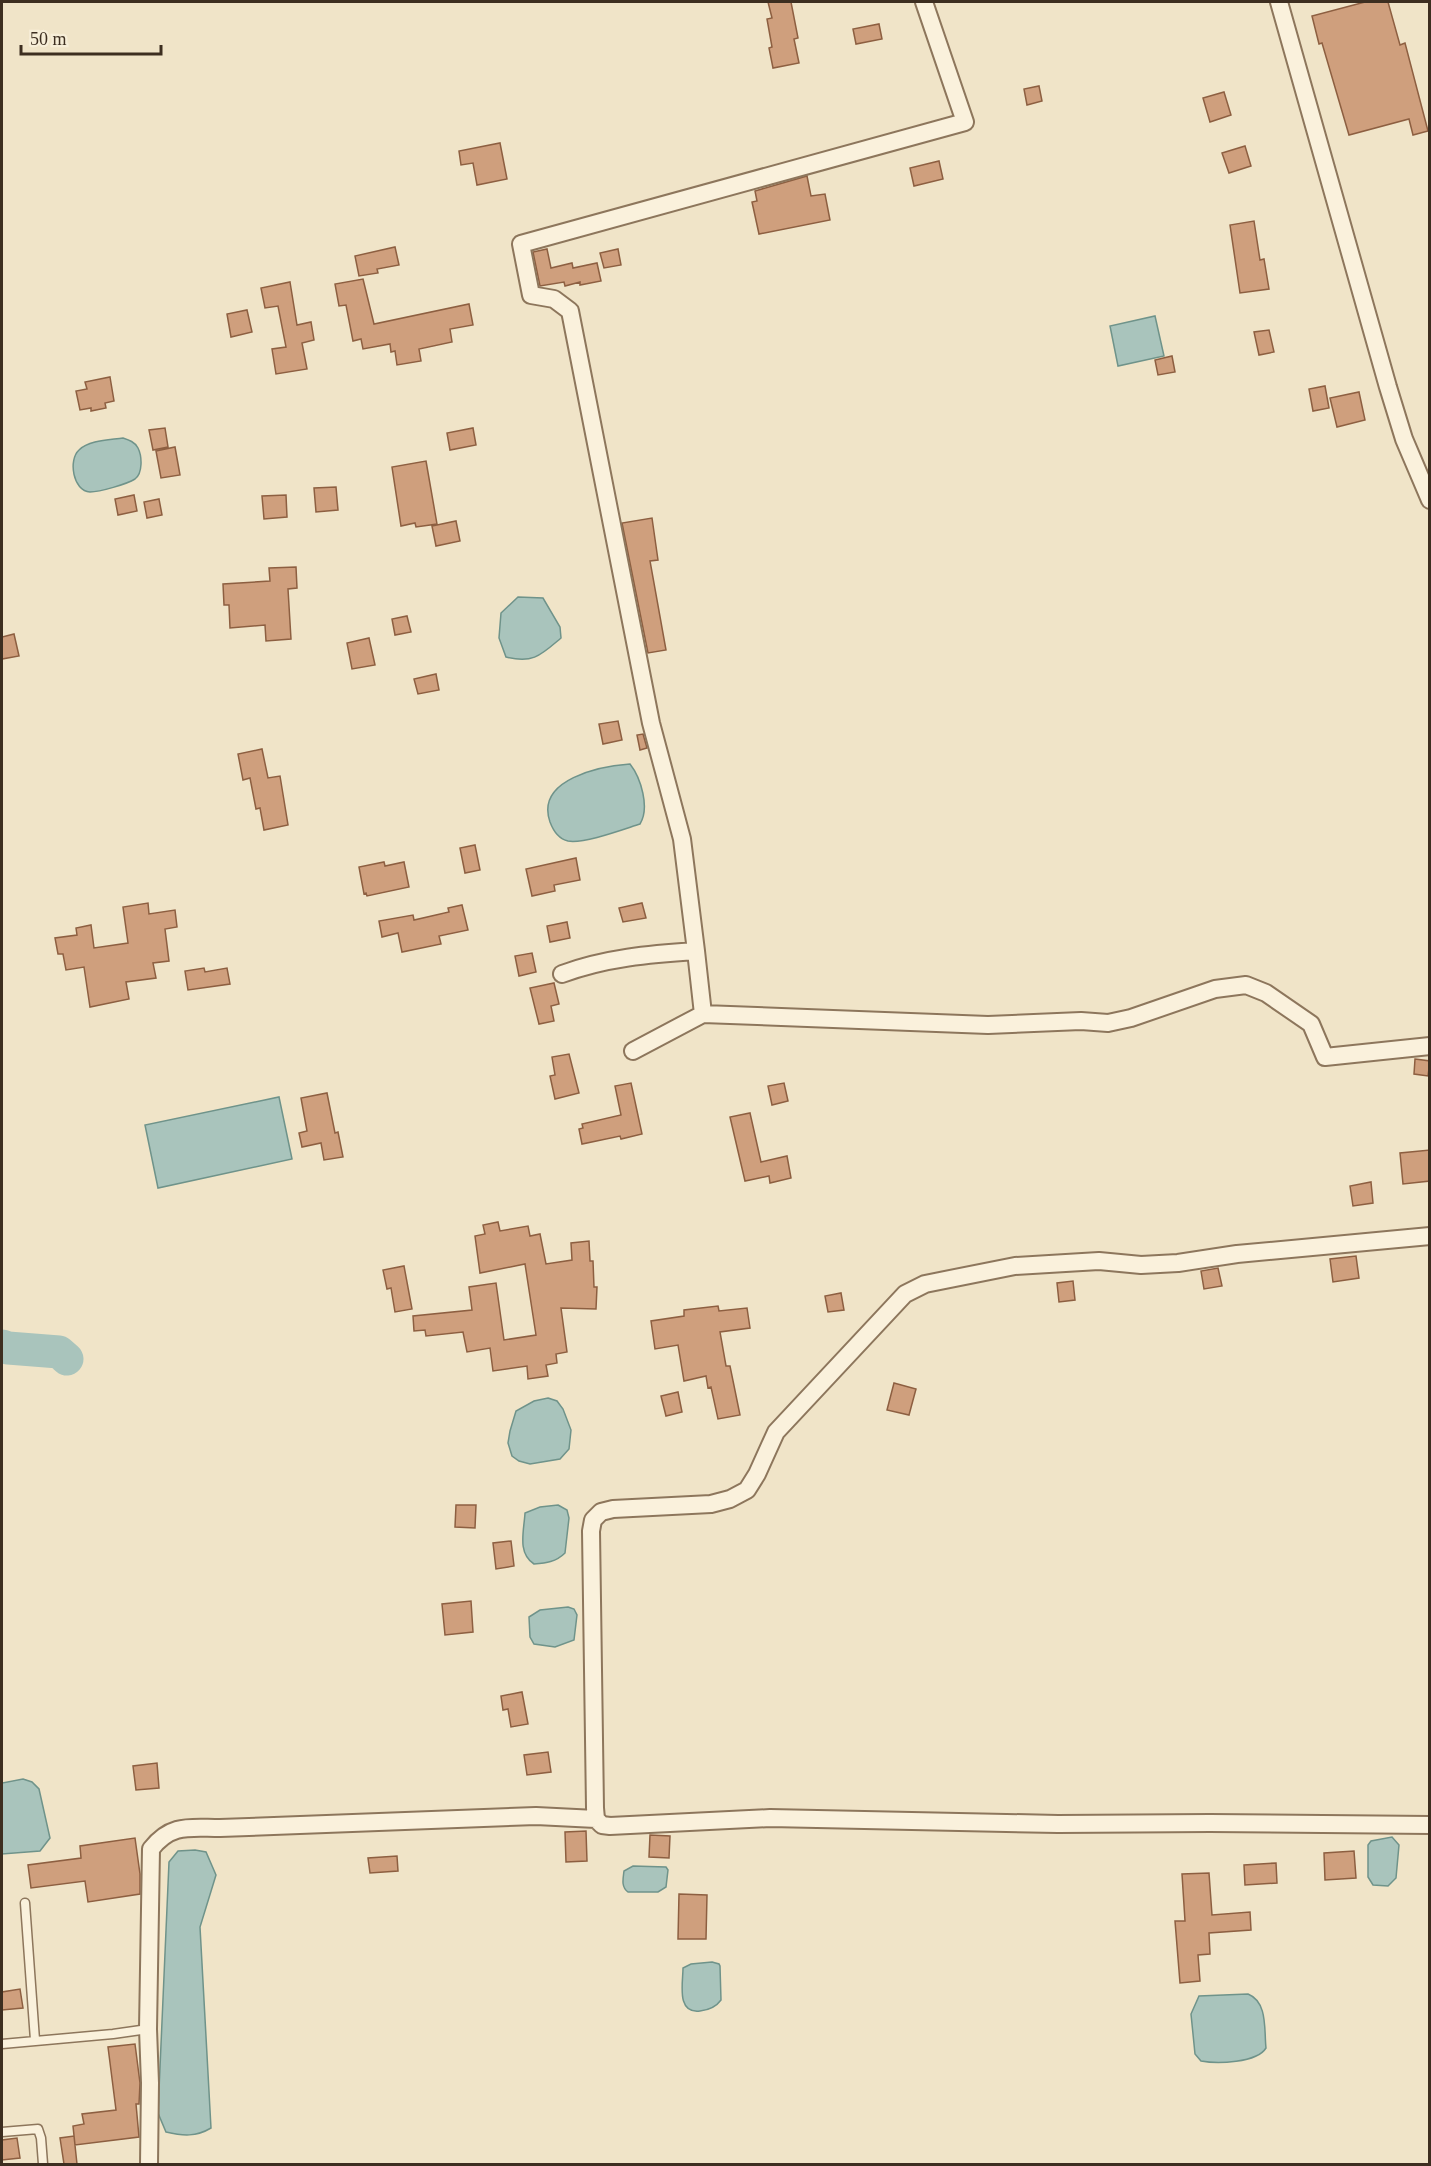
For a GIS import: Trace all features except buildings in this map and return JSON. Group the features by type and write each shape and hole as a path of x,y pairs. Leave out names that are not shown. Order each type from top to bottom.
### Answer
{"street":[{"path":"703,1014 682,839 651,723 570,311 554,299 531,295 521,244 965,122 924,2"},
{"path":"1279,2 1388,387 1404,439 1430,500"},
{"path":"562,974 586,965 640,955 696,951"},
{"path":"633,1051 703,1014 988,1025 1081,1021 1108,1023 1131,1018 1215,989 1246,985 1266,993 1311,1024 1325,1057 1430,1046"},
{"path":"596,1819 593,1520 601,1512 613,1509 711,1504 747,1490 776,1432 905,1293 925,1284 1015,1266 1099,1261 1151,1265 1248,1253 1430,1236"},
{"path":"149,2164 148,2028 151,1849 161,1836 179,1828 536,1816 596,1819 602,1825 610,1826 770,1818 1058,1824 1210,1822 1430,1825"}],"lane":[{"path":"26,1904 35,2040"},
{"path":"2,2044 113,2034 148,2028"},
{"path":"2,2132 38,2129 43,2164"}],"water":[{"path":"1155,316 1164,356 1118,366 1110,326"},
{"path":"123,438 134,443 139,451 141,464 138,476 131,481 107,489 90,492 84,490 76,481 73,467 79,450 94,442"},
{"path":"518,597 543,598 560,627 561,638 530,659 506,657 499,638 501,613"},
{"path":"630,764 638,777 643,793 644,810 640,824 584,840 568,841 559,836 550,822 548,807 552,795 561,785 588,772"},
{"path":"279,1097 292,1159 158,1188 145,1125"},
{"path":"548,1398 557,1401 563,1409 571,1430 569,1449 560,1459 530,1464 519,1461 512,1456 508,1443 516,1411 534,1401"},
{"path":"558,1505 567,1510 569,1518 565,1553 554,1560 534,1564 523,1548 525,1513 540,1507"},
{"path":"568,1607 574,1609 577,1615 574,1640 555,1647 534,1644 530,1637 529,1617 540,1610"},
{"path":"23,1779 32,1782 39,1789 50,1838 40,1851 2,1854 2,1783"},
{"path":"1392,1837 1399,1845 1396,1878 1388,1886 1373,1885 1368,1877 1368,1845 1371,1841"},
{"path":"178,1851 206,1852 216,1875 200,1927 211,2128 200,2133 184,2135 166,2132 158,2113 169,1862"},
{"path":"633,1866 666,1867 668,1870 666,1887 658,1892 628,1892 623,1885 624,1871"},
{"path":"712,1962 720,1966 721,2000 709,2009 692,2011 684,2003 683,1968 691,1964"},
{"path":"1248,1994 1259,2003 1262,2010 1266,2048 1254,2057 1246,2059 1226,2062 1201,2061 1195,2054 1191,2014 1199,1996"}],"waterway":[{"path":"2,1346 59,1352 67,1359"}]}
